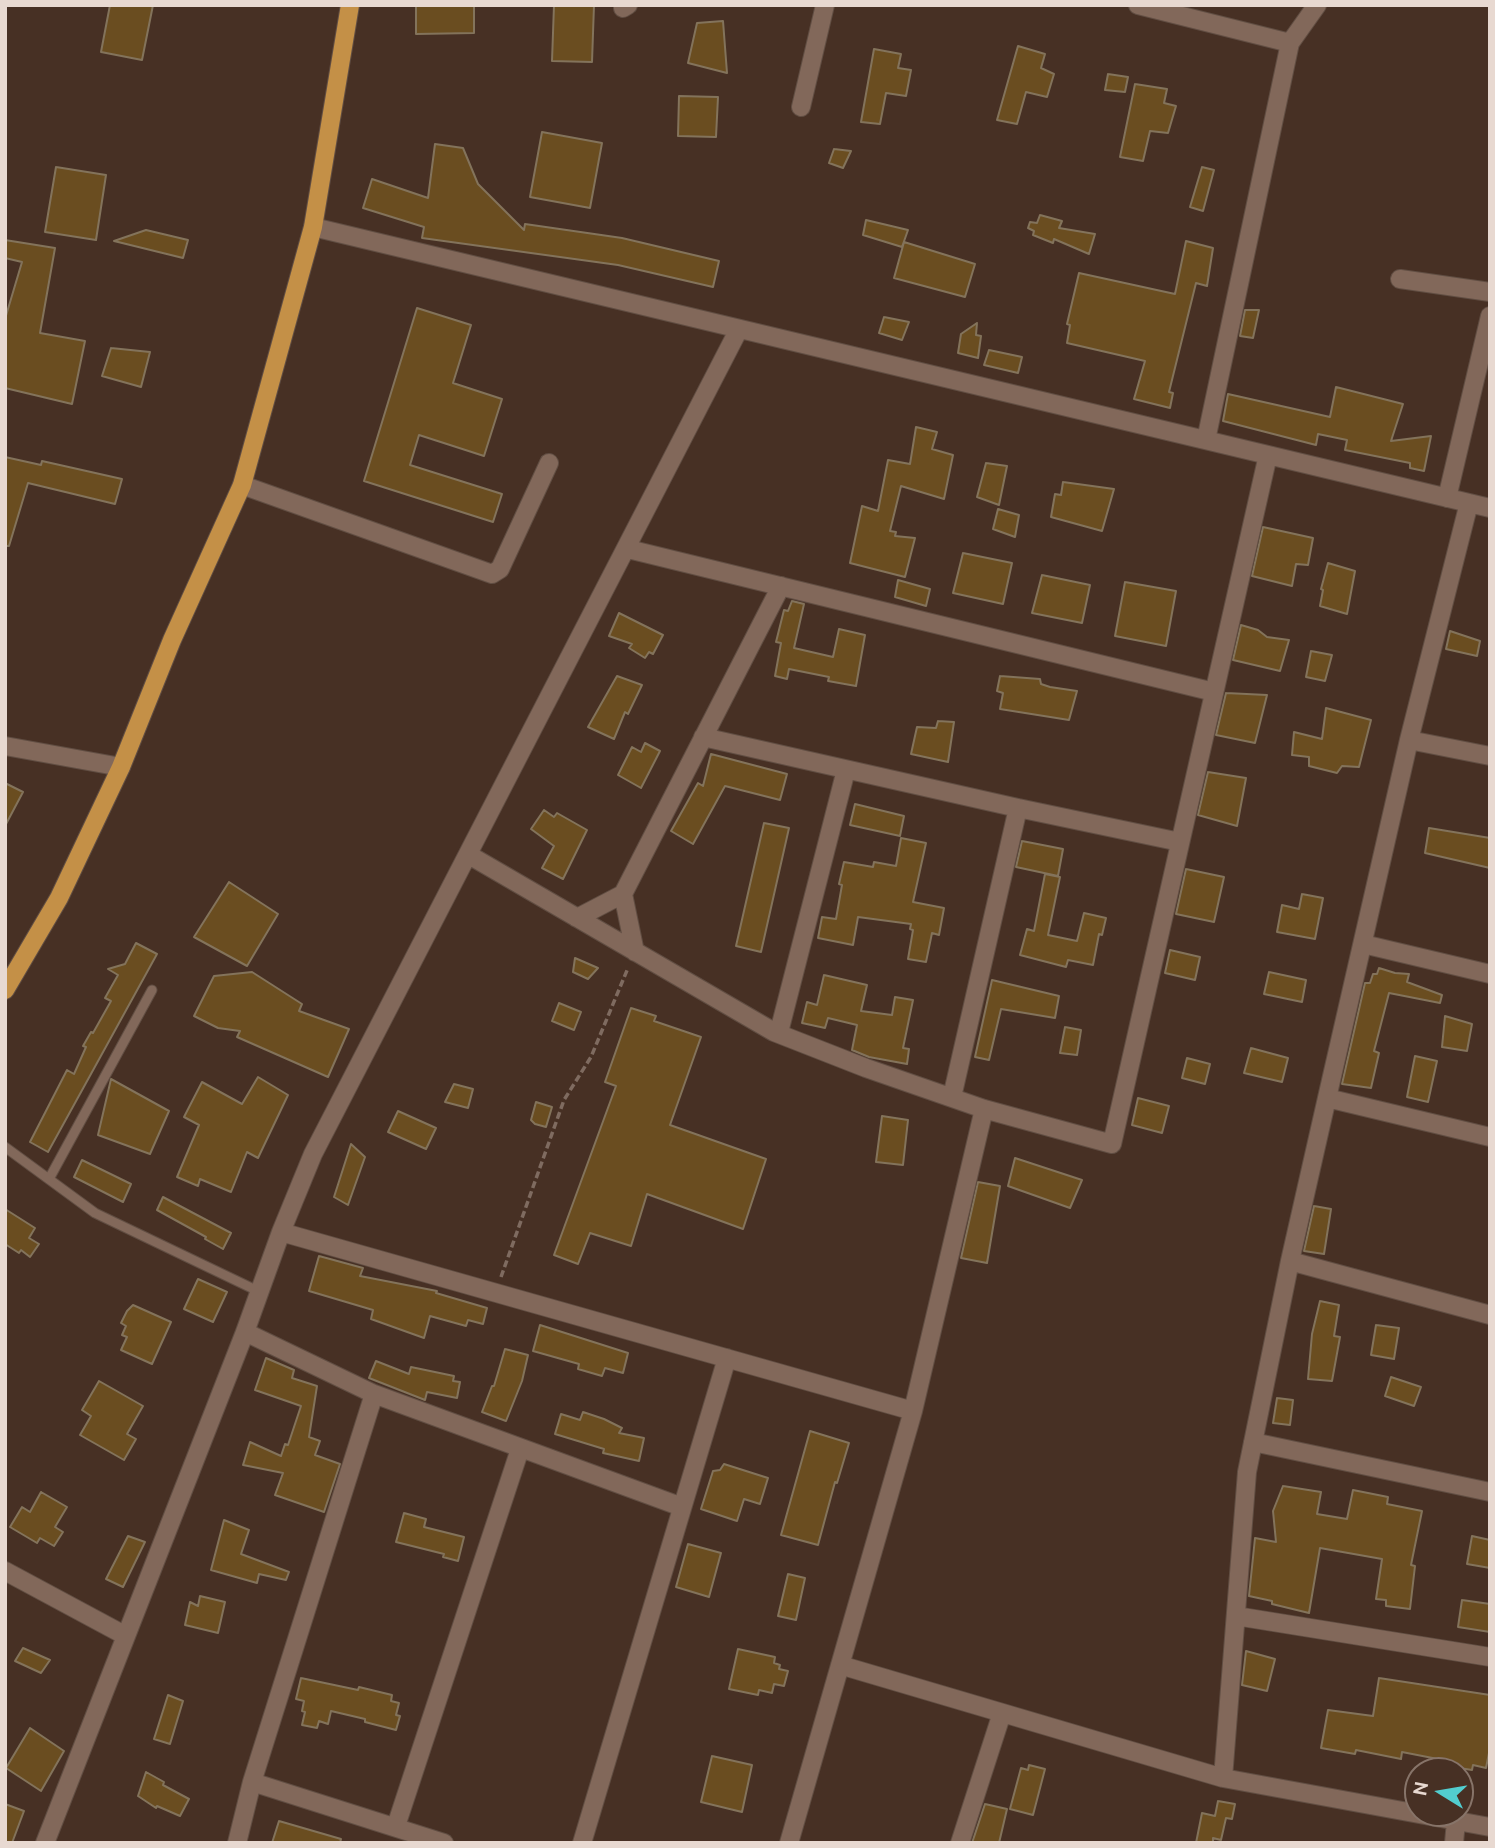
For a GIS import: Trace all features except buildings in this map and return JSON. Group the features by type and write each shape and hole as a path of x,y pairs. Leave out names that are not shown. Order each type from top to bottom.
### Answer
{"main road":[{"path":"5,990 59,898 121,767 172,640 242,485 313,227 350,5"}],"street":[{"path":"801,107 825,5"},
{"path":"1138,5 1290,43"},
{"path":"1206,440 1290,43 1317,5"},
{"path":"313,227 1490,508"},
{"path":"1400,279 1490,292"},
{"path":"1447,498 1490,316"},
{"path":"45,1843 313,1154 628,549 739,329"},
{"path":"469,855 774,1032 866,1069 984,1109 1112,1144 1268,455"},
{"path":"242,485 492,574 500,569 549,463"},
{"path":"1223,1778 1247,1472 1290,1261 1409,740 1469,503"},
{"path":"628,549 1214,692"},
{"path":"576,918 623,894 781,586"},
{"path":"703,737 1180,842"},
{"path":"1409,740 1490,756"},
{"path":"5,746 121,767"},
{"path":"779,1032 846,770"},
{"path":"952,1097 1018,808"},
{"path":"623,894 635,952"},
{"path":"1363,944 1490,974"},
{"path":"1327,1098 1490,1137"},
{"path":"789,1843 913,1411 984,1109"},
{"path":"281,1231 913,1411"},
{"path":"1290,1261 1490,1315"},
{"path":"245,1332 374,1394 682,1507"},
{"path":"582,1843 727,1358"},
{"path":"237,1843 252,1782 374,1394"},
{"path":"1253,1443 1490,1492"},
{"path":"396,1826 520,1449"},
{"path":"5,1571 126,1636"},
{"path":"1236,1616 1490,1657"},
{"path":"840,1665 1223,1778 1404,1811"},
{"path":"960,1843 1002,1713"},
{"path":"252,1782 444,1843"}],"lane":[{"path":"49,1179 152,990"},
{"path":"5,1147 95,1213 260,1292"}],"path":[{"path":"496,1292 564,1100 591,1057 635,952"}]}
